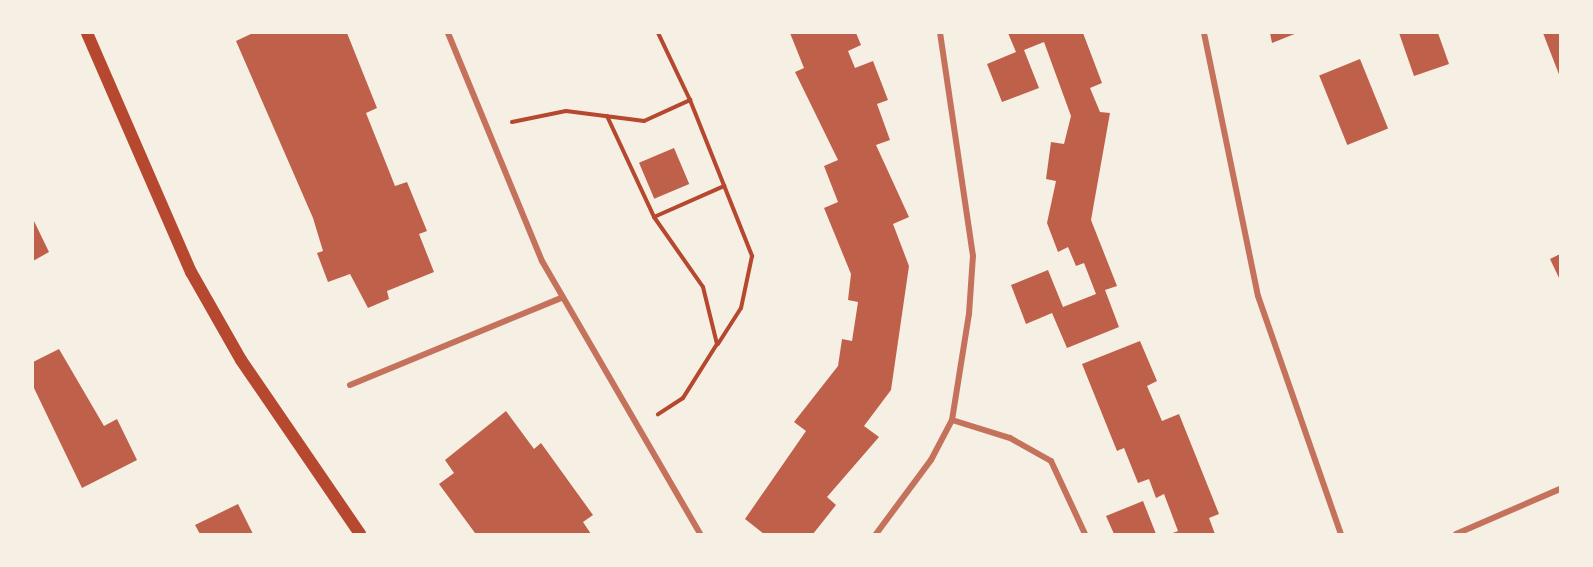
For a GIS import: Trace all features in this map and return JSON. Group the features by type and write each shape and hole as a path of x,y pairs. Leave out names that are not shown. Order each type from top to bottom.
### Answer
{"main road":[{"path":"87,33 191,272 241,360 360,534"}],"street":[{"path":"448,33 542,261 700,534"},
{"path":"876,534 931,460 952,420 973,256 940,33"},
{"path":"1204,33 1258,296 1341,534"},
{"path":"350,385 563,297"},
{"path":"952,420 1010,438 1051,461 1085,534"},
{"path":"1456,534 1560,489"}],"path":[{"path":"639,426 683,398 741,308 752,256 690,100 658,33"},
{"path":"487,127 566,111 644,121 690,100"},
{"path":"607,116 654,217 703,287 717,345"},
{"path":"654,217 724,186"}],"building":[{"path":"253,33 347,33 377,108 366,113 395,186 407,182 427,231 419,234 434,272 387,291 389,299 368,308 350,274 328,282 317,253 323,251 313,218 236,41"},
{"path":"790,33 856,33 861,45 848,51 855,68 873,61 888,100 877,104 890,140 876,145 909,217 893,224 909,266 891,390 864,426 879,437 827,497 836,505 813,534 764,534 745,519 806,431 794,422 838,366 842,339 852,341 858,302 848,300 851,274 824,208 838,202 824,166 838,160 795,72 804,68"},
{"path":"1008,33 1083,33 1102,83 1090,88 1100,112 1110,113 1091,220 1117,286 1105,290 1119,327 1067,348 1052,313 1026,324 1011,285 1048,270 1063,307 1096,294 1084,263 1076,266 1068,247 1058,252 1047,223 1056,181 1046,179 1051,142 1064,144 1071,116 1044,42 1024,50 1039,88 1002,102 987,64 1016,52"},
{"path":"1270,33 1297,33 1272,43"},
{"path":"1399,33 1438,33 1449,64 1414,76"},
{"path":"1543,33 1560,33 1560,77"},
{"path":"1360,59 1388,129 1347,145 1319,75"},
{"path":"674,148 689,184 654,199 639,163"},
{"path":"33,219 49,252 33,261"},
{"path":"1560,254 1560,280 1550,259"},
{"path":"1140,341 1157,381 1147,386 1162,421 1179,414 1219,514 1209,518 1215,534 1170,534 1178,531 1164,494 1156,498 1149,479 1138,483 1124,448 1117,451 1082,364"},
{"path":"59,349 104,426 117,419 137,460 82,488 33,386 33,362"},
{"path":"506,411 534,449 541,443 593,515 583,522 591,534 475,533 439,484 454,473 445,460"},
{"path":"1143,501 1156,534 1114,534 1106,516"},
{"path":"238,504 253,534 200,534 195,525"}]}
